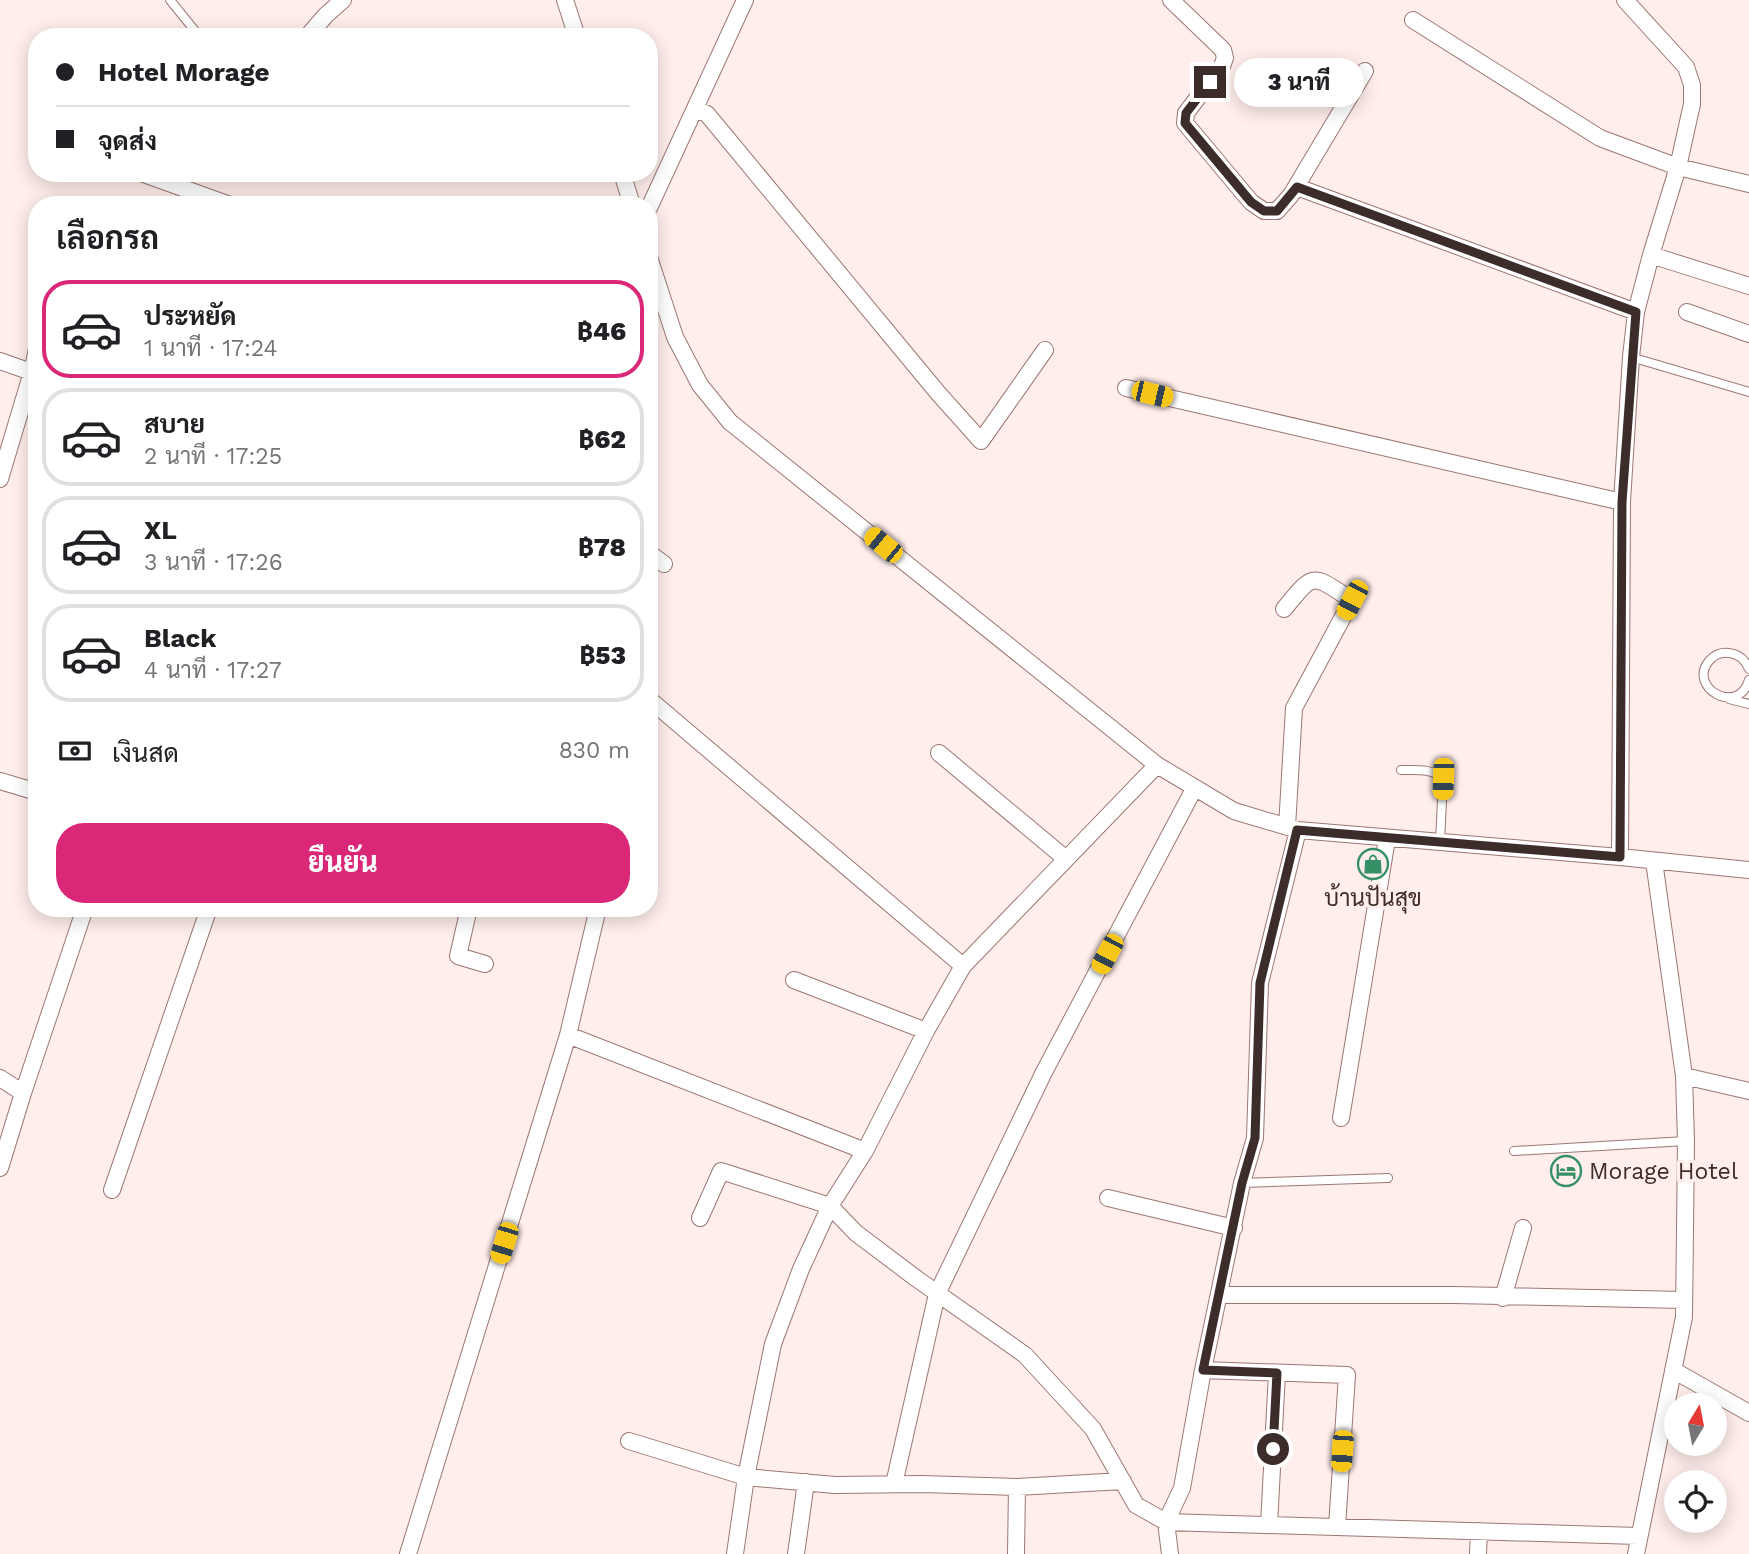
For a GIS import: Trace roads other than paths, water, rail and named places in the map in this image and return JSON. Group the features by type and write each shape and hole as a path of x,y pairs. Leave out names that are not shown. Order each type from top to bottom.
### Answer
{"street":[{"path":"315,28 343,0"},
{"path":"565,0 574,28"},
{"path":"655,196 745,0"},
{"path":"1171,0 1223,50 1225,58 1222,66 1186,113 1185,123 1251,202 1264,211 1277,211 1297,187 1365,71"},
{"path":"1620,857 1622,502 1636,312 1678,167 1692,104 1692,85 1686,67 1625,0"},
{"path":"1413,20 1600,138 1678,167 1749,184"},
{"path":"696,109 707,114 938,393 981,441 1045,350"},
{"path":"166,182 205,196"},
{"path":"1297,187 1636,312"},
{"path":"1651,255 1749,286"},
{"path":"658,285 675,337 700,385 730,422 1157,765 1234,811 1292,829 1749,870"},
{"path":"1688,312 1749,334"},
{"path":"0,361 28,371"},
{"path":"1126,388 1622,502"},
{"path":"0,479 28,394"},
{"path":"658,560 664,564"},
{"path":"1170,1554 1166,1522 1182,1488 1203,1370 1242,1183 1255,1138 1260,983 1292,829 1294,708 1352,600 1322,581 1313,580 1306,582 1284,609"},
{"path":"658,707 963,966"},
{"path":"939,752 1066,859"},
{"path":"734,1554 746,1477 773,1344 801,1269 830,1206 865,1151 926,1031 963,966 1157,765"},
{"path":"0,781 28,789"},
{"path":"894,1484 937,1294 1044,1072 1194,789"},
{"path":"1341,1118 1387,839"},
{"path":"1636,1554 1684,1318 1684,1076 1654,861"},
{"path":"0,1168 13,1091 81,917"},
{"path":"112,1190 206,917"},
{"path":"467,917 458,956 485,964"},
{"path":"408,1554 568,1035 596,917"},
{"path":"794,980 926,1031"},
{"path":"568,1035 865,1151"},
{"path":"1684,1076 1749,1091"},
{"path":"0,1078 13,1091"},
{"path":"700,1218 721,1171 830,1206 856,1233 1025,1355 1093,1429 1136,1505 1166,1522 1638,1536"},
{"path":"1108,1198 1234,1228"},
{"path":"1503,1298 1522,1228"},
{"path":"1220,1295 1454,1295 1684,1300"},
{"path":"1203,1370 1347,1375 1337,1527"},
{"path":"1673,1370 1749,1413"},
{"path":"1269,1525 1277,1373"},
{"path":"629,1441 746,1477 835,1485 1017,1487 1123,1481"},
{"path":"796,1554 806,1482"},
{"path":"1016,1554 1017,1487"},
{"path":"1478,1554 1479,1531"}],"lane":[{"path":"170,0 193,28"},
{"path":"1632,357 1749,392"},
{"path":"1749,668 1741,657 1734,653 1723,653 1710,660 1704,675 1705,683 1711,692 1749,704"},
{"path":"1727,698 1743,691 1749,680"},
{"path":"1401,770 1437,773 1443,779 1440,842"},
{"path":"1514,1151 1686,1141"},
{"path":"1242,1183 1388,1178"}],"place":[{"name":"บ้านปันสุข","path":"1373,864"},
{"name":"Morage Hotel","path":"1566,1171"}]}
